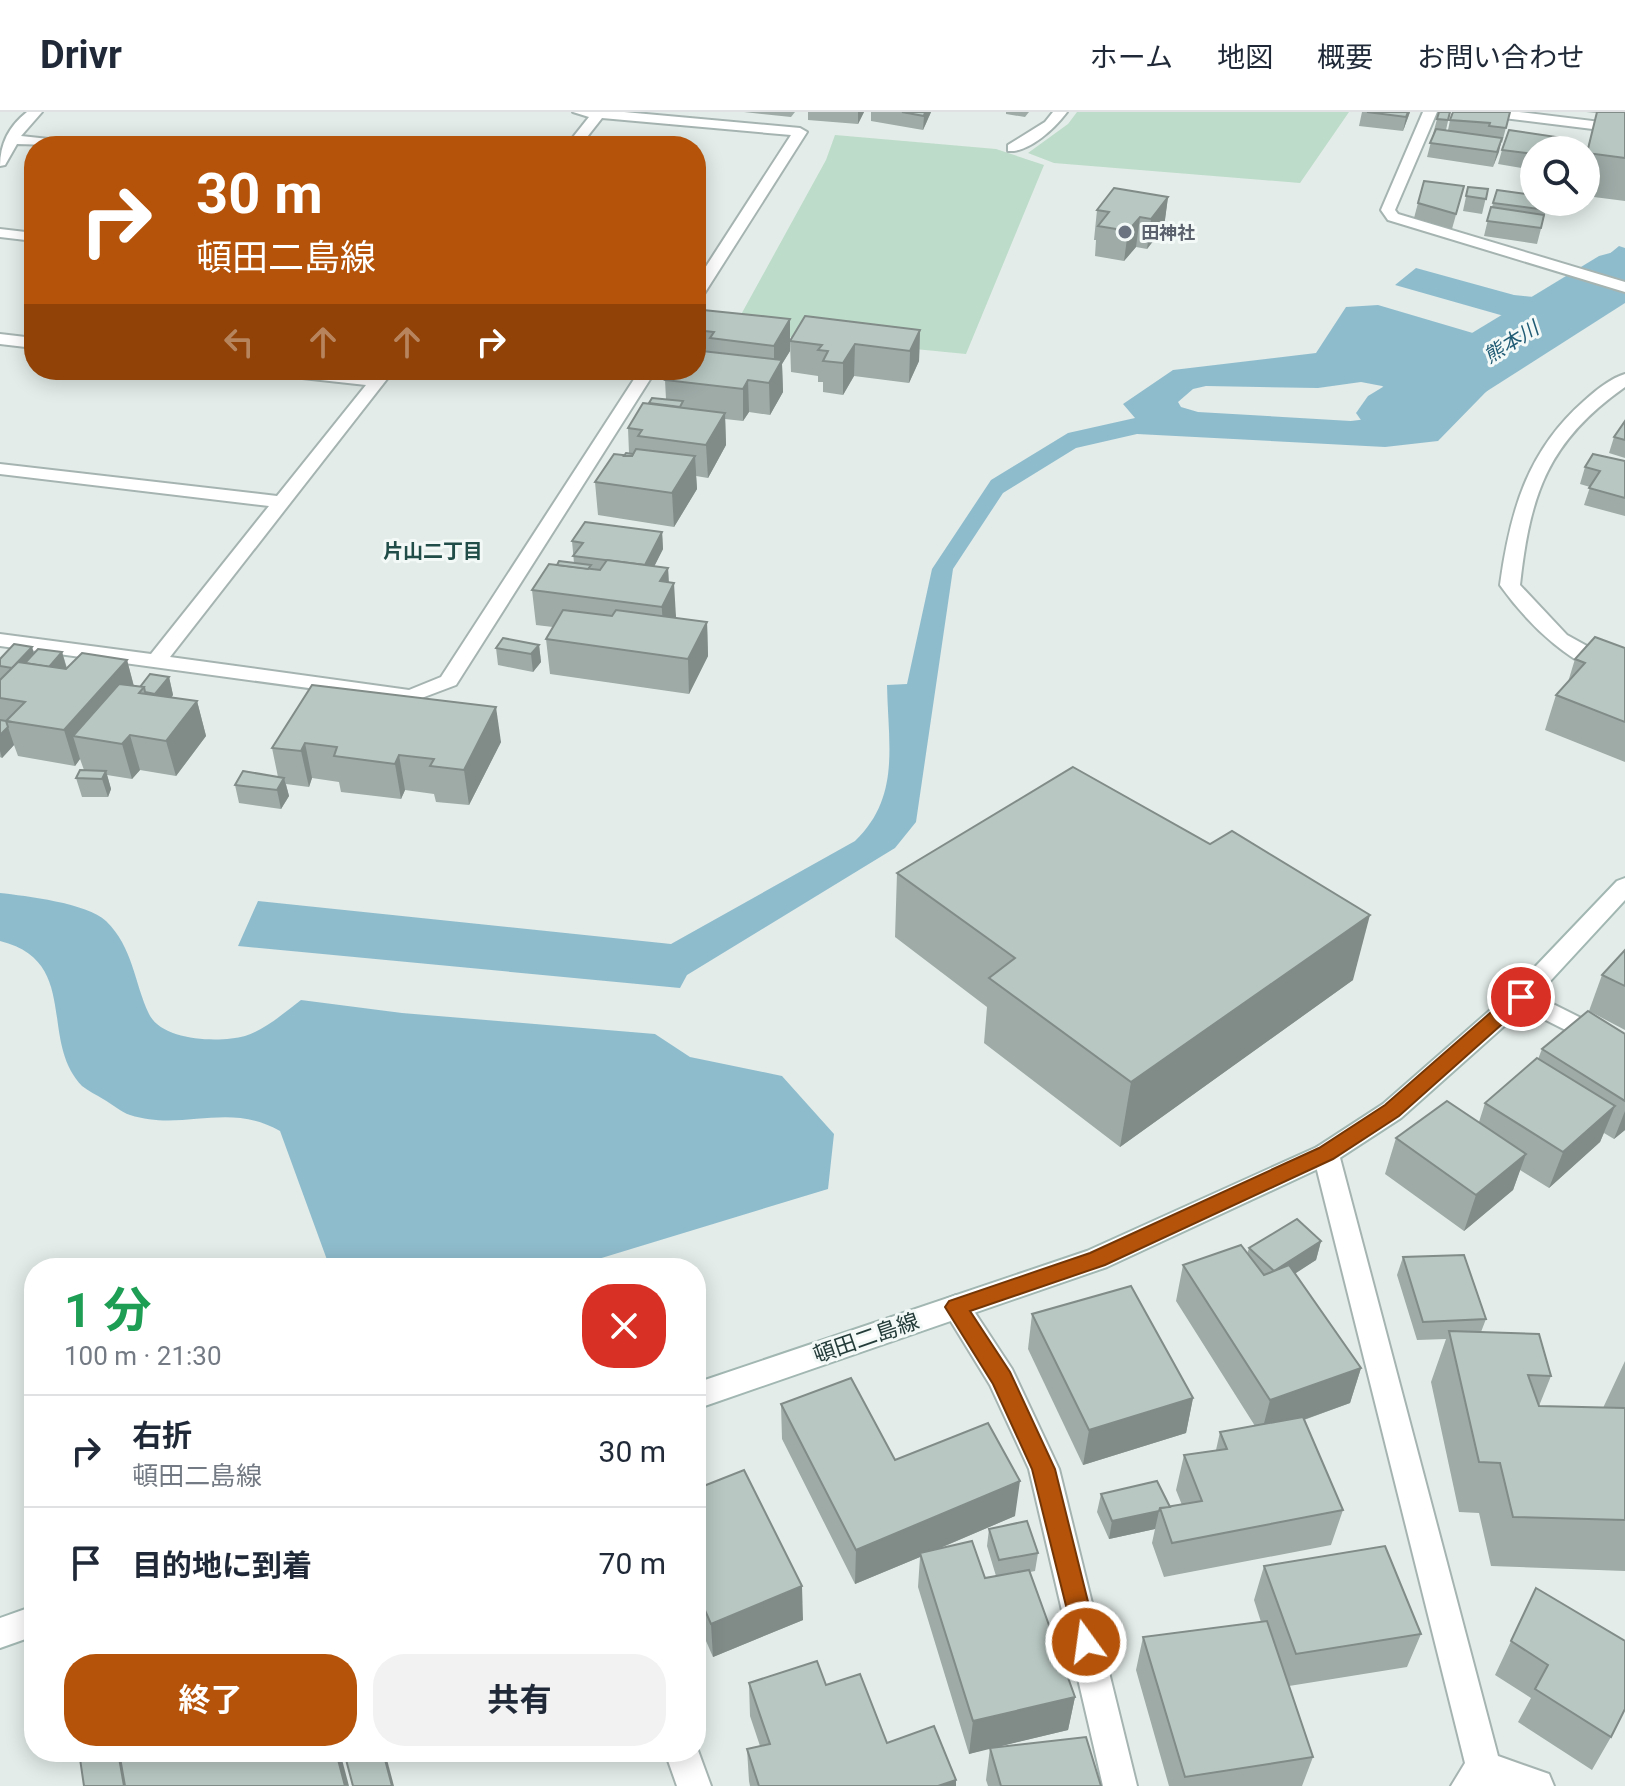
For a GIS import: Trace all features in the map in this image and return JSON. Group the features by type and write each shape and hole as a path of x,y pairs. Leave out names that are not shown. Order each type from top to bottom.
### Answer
{"street":[{"path":"0,162 20,124 35,112"},
{"path":"580,112 800,132 706,278"},
{"path":"1013,148 1050,125 1060,112"},
{"path":"1430,112 1388,210 1393,217 1625,287"},
{"path":"1487,112 1625,129"},
{"path":"581,136 598,114"},
{"path":"12,139 24,140"},
{"path":"0,233 24,236"},
{"path":"0,339 24,342"},
{"path":"1625,379 1603,393 1555,435 1530,484 1515,535 1510,585 1538,624 1587,658 1625,675"},
{"path":"158,659 378,380"},
{"path":"0,640 158,659 411,696 449,681 642,380"},
{"path":"1603,393 1625,401"},
{"path":"0,469 283,502"},
{"name":"頓田二島線","path":"706,1393 1097,1259 1326,1154 1392,1111 1521,997 1625,886"},
{"path":"1521,997 1625,1051"},
{"path":"1326,1154 1476,1777 1537,1786"},
{"path":"956,1307 1002,1378 1044,1469 1120,1786"},
{"path":"0,1633 24,1625"},
{"path":"686,1762 694,1786"}],"green space":[{"path":"1077,112 1349,112 1300,183 1054,163 1028,153 1068,124"},
{"path":"835,135 996,149 1044,165 966,354 732,331 826,160"}],"water":[{"path":"1619,246 1625,248 1625,284 1571,335 1395,285 1416,268 1514,295 1562,300 1590,270"},
{"path":"1378,305 1510,344 1521,356 1438,441 1385,447 1137,434 1076,448 1003,493 953,569 916,822 895,848 687,975 680,988 238,946 258,901 671,944 855,841 870,824 886,788 889,769 887,685 907,684 932,569 991,480 1068,433 1135,418 1123,404 1173,370 1316,353 1346,307","holes":["1361,382 1382,386 1394,394 1397,404 1383,417 1351,421 1198,412 1181,407 1178,402 1193,389 1206,386 1318,388"]},
{"path":"0,893 71,905 97,915 115,931 128,953 149,1014 166,1030 192,1038 245,1036 267,1025 301,1000 402,1013 655,1034 690,1057 782,1076 834,1134 828,1189 602,1258 326,1258 280,1131 242,1118 168,1120 130,1115 82,1086 69,1067 62,1047 50,984 41,966 25,951 0,941"}],"building":[{"path":"902,112 925,112 924,116"},
{"path":"1367,112 1408,112 1406,117"},
{"path":"1439,112 1450,112 1448,120 1437,119"},
{"path":"1453,112 1510,112 1506,128 1489,126 1490,123 1450,120"},
{"path":"1597,112 1625,112 1625,158 1600,155 1600,136 1591,136"},
{"path":"1436,129 1502,138 1497,152 1430,143"},
{"path":"1509,130 1550,136 1520,136 1520,152 1502,150"},
{"path":"1424,181 1464,186 1456,214 1418,203"},
{"path":"1468,187 1488,189 1486,199 1466,196"},
{"path":"1114,188 1168,197 1151,219 1140,217 1128,231 1098,226 1109,212 1097,210"},
{"path":"1497,190 1520,193 1520,207 1493,203"},
{"path":"1491,207 1520,211 1520,216 1544,216 1541,228 1487,221"},
{"path":"706,310 790,319 774,346 710,338 714,332 706,331"},
{"path":"805,316 920,330 910,351 855,344 843,363 823,361 828,351 818,350 822,345 790,341"},
{"path":"706,351 782,360 769,383 748,380 743,389 665,380 706,380"},
{"path":"652,398 683,401 680,407 649,403"},
{"path":"643,403 725,413 706,445 638,436 642,430 628,428"},
{"path":"1625,421 1625,440 1614,437"},
{"path":"636,449 695,456 672,493 595,482 614,454 632,456"},
{"path":"1593,454 1625,461 1625,498 1589,488 1600,471 1585,467"},
{"path":"585,522 662,532 645,565 573,556 583,543 572,541"},
{"path":"607,560 668,568 660,581 674,583 662,607 532,590 549,564 600,570"},
{"path":"559,561 591,565 588,569 557,565"},
{"path":"563,610 612,616 616,610 707,622 688,659 546,639"},
{"path":"1595,637 1625,648 1625,722 1556,695 1585,663 1575,659"},
{"path":"503,638 539,645 531,654 496,648"},
{"path":"14,644 32,647 12,668 0,666 0,659"},
{"path":"38,649 62,652 49,667 25,663"},
{"path":"82,653 127,660 64,730 6,721 25,702 0,698 0,680 18,662 66,669"},
{"path":"150,674 169,677 155,694 145,692 144,687 140,687"},
{"path":"119,684 144,687 139,693 197,701 166,741 130,735 122,744 73,736"},
{"path":"312,685 496,707 464,770 430,766 434,759 399,755 395,764 334,756 337,747 305,743 301,751 272,748"},
{"path":"0,720 6,721 8,727 0,735"},
{"path":"1073,767 1210,844 1232,831 1370,915 1131,1082 989,978 1015,958 897,873"},
{"path":"80,770 106,771 102,779 76,778"},
{"path":"243,771 284,778 277,790 235,785"},
{"path":"1625,950 1625,986 1602,975"},
{"path":"1588,1011 1625,1034 1625,1101 1542,1049"},
{"path":"1537,1058 1615,1106 1563,1152 1485,1103"},
{"path":"1447,1101 1526,1154 1476,1195 1396,1138"},
{"path":"1297,1219 1321,1241 1274,1271 1249,1248"},
{"path":"1241,1245 1264,1275 1289,1265 1361,1368 1270,1400 1183,1265"},
{"path":"1464,1255 1486,1319 1423,1322 1403,1257"},
{"path":"1131,1286 1193,1398 1089,1430 1032,1314"},
{"path":"1449,1331 1539,1334 1551,1376 1528,1375 1539,1406 1625,1408 1625,1520 1513,1517 1500,1463 1479,1462"},
{"path":"851,1378 895,1460 988,1423 1020,1481 856,1550 781,1404"},
{"path":"1303,1417 1343,1510 1172,1543 1160,1508 1202,1501 1184,1455 1227,1449 1220,1432"},
{"path":"744,1470 802,1586 711,1624 706,1613 706,1485"},
{"path":"1157,1481 1170,1507 1112,1521 1101,1494"},
{"path":"1027,1521 1038,1553 999,1560 989,1529"},
{"path":"972,1541 985,1578 1029,1570 1075,1697 973,1721 920,1553"},
{"path":"1385,1546 1421,1634 1296,1654 1264,1566"},
{"path":"1536,1588 1625,1641 1625,1709 1611,1737 1535,1689 1548,1665 1511,1641"},
{"path":"1267,1621 1313,1757 1185,1777 1143,1637"},
{"path":"817,1661 826,1685 860,1674 887,1743 934,1726 956,1780 938,1786 759,1786 747,1749 770,1744 749,1683"},
{"path":"1086,1737 1101,1786 1001,1786 990,1748"},
{"path":"80,1762 120,1762 124,1786 84,1786"},
{"path":"121,1762 339,1762 345,1786 125,1786"},
{"path":"347,1762 386,1762 392,1786 353,1786"}],"waterway":[{"name":"熊本川","path":"1397,413 1625,271"}],"place":[{"name":"田神社","path":"1125,232"}],"district":[{"name":"片山二丁目","path":"433,551"}],"route":[{"path":"1086,1642 1044,1469 1002,1378 956,1307 1097,1259 1326,1154 1392,1111 1521,997"}]}
